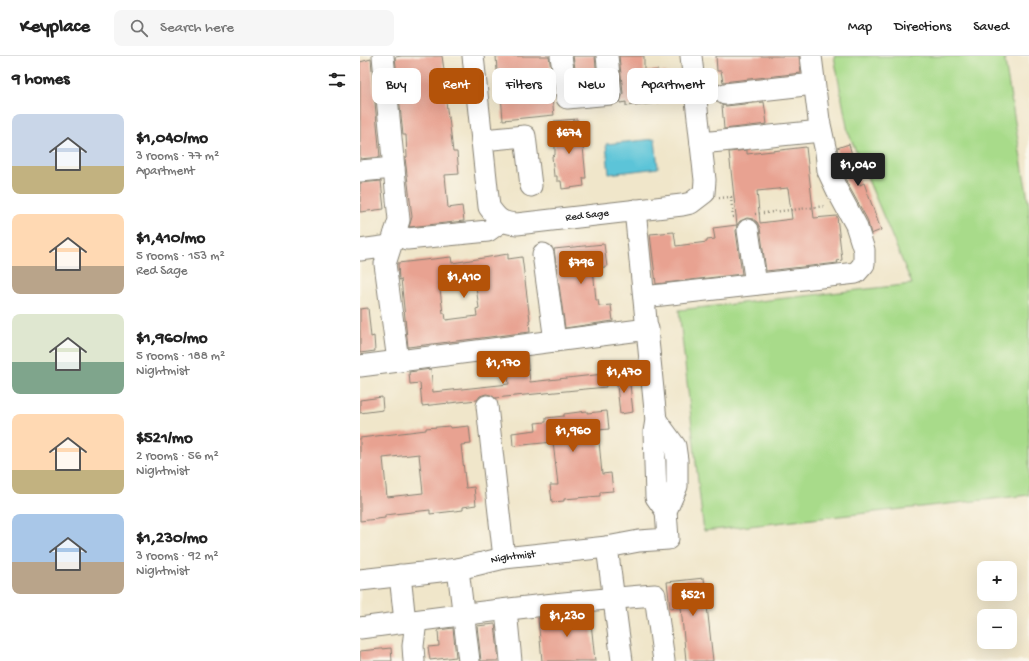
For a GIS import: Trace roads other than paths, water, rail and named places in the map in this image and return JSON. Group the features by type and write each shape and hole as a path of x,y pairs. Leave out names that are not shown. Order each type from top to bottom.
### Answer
{"street":[{"path":"383,56 399,220 385,264 398,361"},
{"path":"360,250 393,240 488,231 502,221 489,207 473,56"},
{"path":"561,56 567,98 611,94 607,56"},
{"name":"Red Sage","path":"502,221 505,223 517,224 691,203 704,193 705,180 691,56"},
{"path":"644,297 856,273 864,264 864,250 856,225 828,171 810,56"},
{"path":"725,94 814,84"},
{"path":"701,143 821,131"},
{"path":"482,140 525,136 531,186"},
{"path":"360,171 394,168"},
{"path":"360,366 648,329 635,210"},
{"path":"745,220 756,284"},
{"path":"543,254 555,341"},
{"name":"Nightmist","path":"360,580 458,569 504,558 607,547 639,541 668,539 666,511 656,497 654,432 656,420 648,329"},
{"path":"487,406 504,558"},
{"path":"607,547 622,661"},
{"path":"458,569 469,661"},
{"path":"400,575 411,622 414,661"},
{"path":"360,628 464,614 655,595 664,661"},
{"path":"506,610 512,661"}],"water":[{"path":"655,139 658,168 609,174 606,144"}]}
